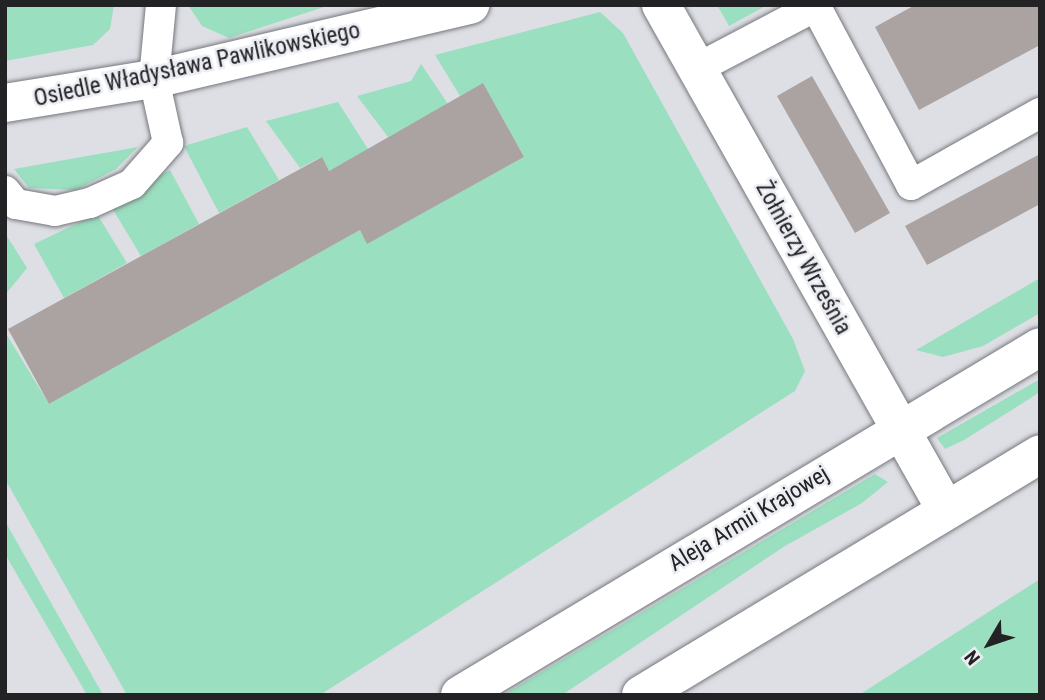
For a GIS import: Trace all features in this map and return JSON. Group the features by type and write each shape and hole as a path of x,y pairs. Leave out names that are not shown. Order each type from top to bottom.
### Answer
{"street":[{"name":"Osiedle Władysława Pawlikowskiego","path":"5,103 154,79 470,5"},
{"name":"Żołnierzy Września","path":"661,5 897,430 946,510"},
{"name":"Aleja Armii Krajowej","path":"460,695 1040,346"},
{"path":"641,695 1040,454"}],"lane":[{"path":"5,191 16,204 55,211 131,184 168,143 154,79 161,5"},
{"path":"696,69 817,6 911,185 1040,113"}],"green space":[{"path":"5,5 114,5 110,29 93,45 5,61"},
{"path":"188,5 330,5 229,38 202,26"},
{"path":"717,5 767,5 729,26"},
{"path":"600,12 623,33 793,339 805,371 795,391 320,695 127,695 5,479 5,332 49,404 360,230 368,243 524,157 483,84 460,96 435,55"},
{"path":"421,64 448,104 388,137 357,96 411,81"},
{"path":"338,102 368,149 329,171 321,157 300,168 266,121"},
{"path":"247,127 279,180 219,213 184,146"},
{"path":"138,147 116,169 76,190 29,188 14,169"},
{"path":"170,170 199,224 141,256 109,203"},
{"path":"97,214 127,263 64,298 34,244"},
{"path":"5,233 27,268 5,295"},
{"path":"1040,278 1040,313 983,346 943,357 916,350"},
{"path":"1040,379 1040,392 964,440 945,449 937,438"},
{"path":"875,474 888,482 862,503 785,546 562,695 503,695"},
{"path":"5,521 103,695 87,695 5,554"},
{"path":"1040,579 1040,695 859,695"}],"building":[{"path":"915,5 1040,5 1040,45 919,110 875,27"},
{"path":"812,76 890,213 855,233 777,96"},
{"path":"483,83 524,157 367,244 360,230 49,404 8,329 322,157 329,171"},
{"path":"1040,154 1040,204 927,265 905,226"}]}
